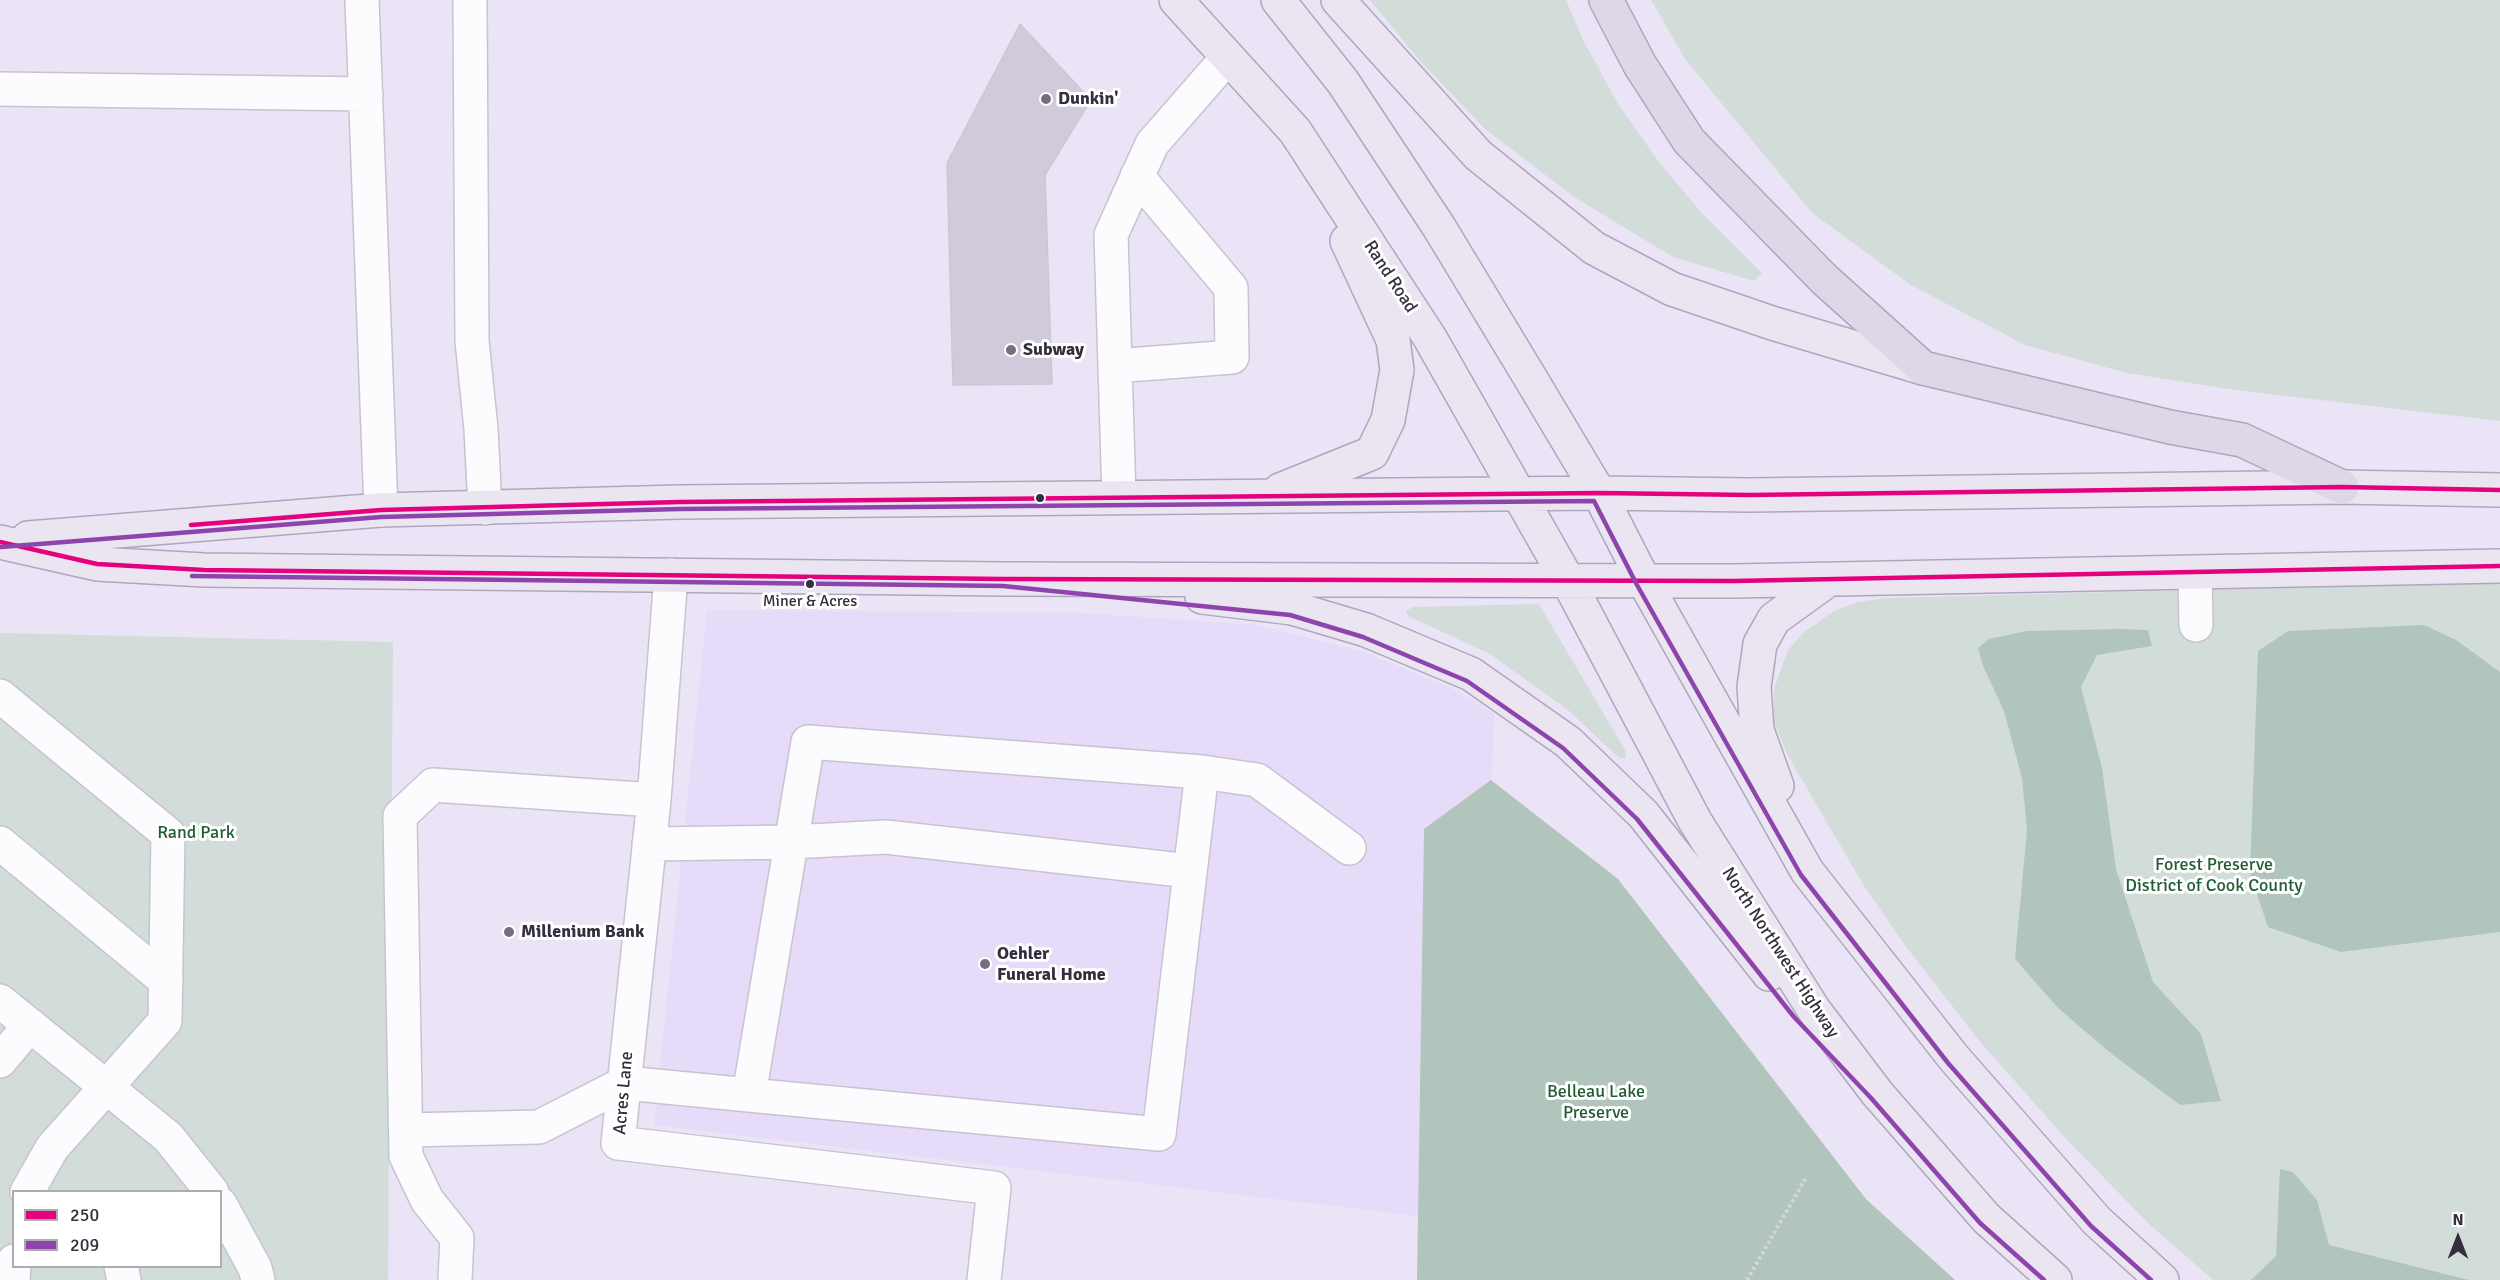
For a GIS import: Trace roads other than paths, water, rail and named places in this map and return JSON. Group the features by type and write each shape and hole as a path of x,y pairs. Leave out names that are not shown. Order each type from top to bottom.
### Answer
{"highway":[{"path":"1606,0 1640,65 1689,141 1824,279 1923,368 2170,427 2242,440 2342,487"}],"main road":[{"name":"Rand Road","path":"1176,0 1296,131 1430,339 1568,581"},
{"path":"1278,0 1343,82 1439,227 1599,493 1644,581 1807,871 1954,1058 2097,1221 2162,1280"},
{"path":"1338,0 1478,155 1594,248 1672,290 1772,323 1923,368"},
{"path":"1263,496 1372,453 1388,420 1397,370 1393,340 1296,131"},
{"path":"0,541 381,510 679,502 1599,493 1750,495 2342,487 2500,490"},
{"path":"0,541 98,564 204,570 671,576 1568,581 1828,580 2500,566"},
{"path":"1003,579 1292,608 1366,630 1471,674 1568,742 1643,814 1800,1012 1877,1093"},
{"path":"1807,871 1757,730 1754,687 1760,644 1774,619 1828,580"},
{"name":"North Northwest Highway","path":"1568,581 1695,820 1814,1010 1877,1093 1986,1218 2055,1280"}],"street":[{"path":"362,0 381,510"},
{"path":"470,0 472,341 481,429 485,508"},
{"path":"1119,497 1111,235 1152,144 1227,58"},
{"path":"0,89 366,94"},
{"path":"1115,366 1232,357 1231,288 1137,176"},
{"path":"2195,573 2196,624"},
{"name":"Acres Lane","path":"671,576 654,800 618,1143 994,1188 984,1280"},
{"path":"0,696 168,834 165,1021 52,1148 39,1186"},
{"path":"748,1095 808,742 1202,772 1257,780 1349,848"},
{"path":"406,1130 539,1127 625,1083 1159,1134 1202,772"},
{"path":"455,1280 457,1238 427,1200 406,1156 400,816 433,785 654,800"},
{"path":"649,844 791,842 886,837 1190,871"},
{"path":"5,857 166,981"},
{"path":"0,1001 168,1137 211,1190"},
{"path":"0,1061 30,1025"},
{"path":"222,1208 255,1268 258,1280"}],"place":[{"name":"Dunkin'","path":"1046,99"},
{"name":"Subway","path":"1011,350"},
{"name":"Miner & Acres","path":"810,584"},
{"name":"Millenium Bank","path":"509,932"},
{"name":"Oehler Funeral Home","path":"985,964"}],"park label":[{"name":"Rand Park","path":"196,833"},
{"name":"Forest Preserve District of Cook County","path":"2214,875"},
{"name":"Belleau Lake Preserve","path":"1596,1102"}]}
